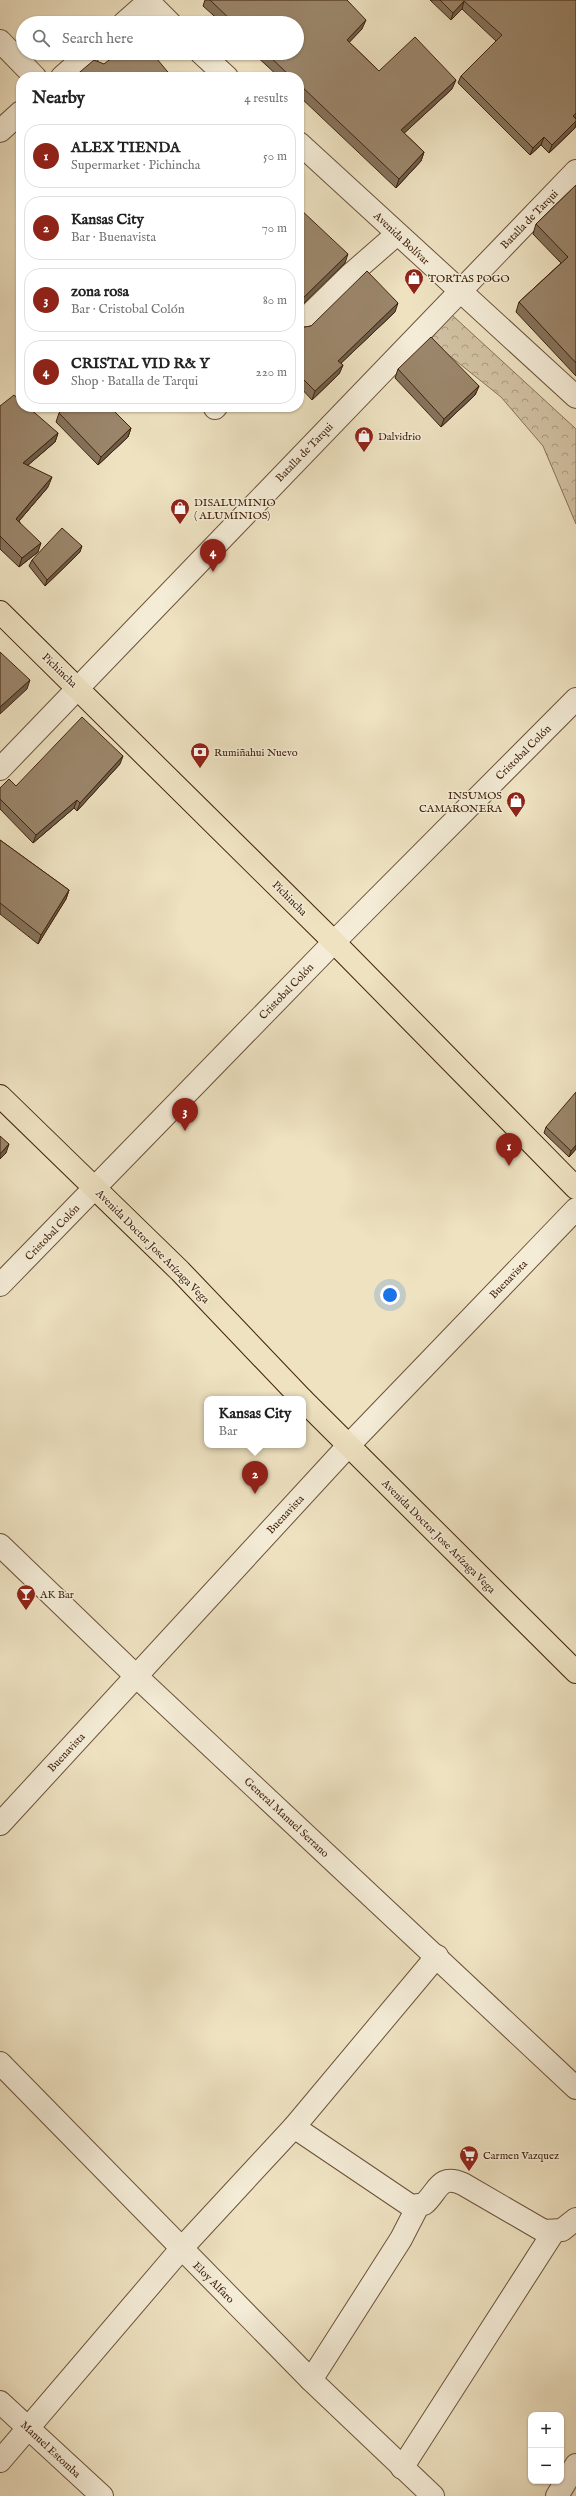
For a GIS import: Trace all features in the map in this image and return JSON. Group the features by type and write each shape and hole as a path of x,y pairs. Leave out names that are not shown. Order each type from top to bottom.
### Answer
{"main road":[{"name":"Pichincha","path":"0,612 78,687 334,942 576,1188"},
{"name":"Avenida Doctor Jose Arízaga Vega","path":"0,1096 180,1271 300,1396"},
{"name":"Avenida Doctor Jose Arízaga Vega","path":"306,1402 348,1446 576,1672"}],"street":[{"path":"131,16 148,0 163,16"},
{"path":"0,41 16,57"},
{"path":"18,60 30,72"},
{"path":"68,72 81,60"},
{"path":"209,60 222,72"},
{"path":"0,130 16,116"},
{"name":"Avenida Bolívar","path":"304,148 576,397"},
{"name":"Batalla de Tarqui","path":"0,769 576,171"},
{"path":"304,320 350,275 397,234"},
{"name":"Cristobal Colón","path":"0,1286 334,942 576,699"},
{"name":"Buenavista","path":"0,1824 348,1446 576,1209"},
{"name":"General Manuel Serrano","path":"0,1545 136,1676 437,1956 576,2088"},
{"path":"0,2462 181,2249 294,2127 437,1956"},
{"name":"Eloy Alfaro","path":"0,2063 311,2380 402,2468 434,2496"},
{"path":"294,2127 405,2204 418,2206"},
{"path":"311,2380 401,2240 418,2206 428,2200 439,2184 444,2181 457,2181 536,2228 553,2233 562,2230 576,2219"},
{"path":"402,2468 553,2233"},
{"name":"Manuel Estomba","path":"0,2402 30,2428 102,2496"},
{"path":"557,2496 576,2465"}],"green space":[{"path":"452,315 576,429 576,524 543,446 501,397 430,340"}],"building":[{"path":"210,0 347,0 366,20 347,40 379,71 415,37 456,80 401,130 424,152 399,179 304,89 304,72 286,72 273,60 304,60 304,16 227,16"},
{"path":"440,0 576,0 576,113 573,116 576,121 552,145 544,137 533,148 461,76 502,35 464,1 453,13"},
{"path":"94,60 104,64 109,60 158,60 168,72 80,72"},
{"path":"576,185 576,363 519,302 568,257 536,224"},
{"path":"304,213 348,254 304,297"},
{"path":"367,271 398,303 338,361 343,365 315,391 304,380 304,327 311,326"},
{"path":"431,337 479,386 444,419 398,369"},
{"path":"14,395 16,397 16,412 34,412 58,433 23,463 52,477 16,519 41,543 22,558 0,536 0,406"},
{"path":"115,412 131,428 101,457 59,413"},
{"path":"62,528 82,546 47,580 32,560"},
{"path":"0,652 30,680 0,707"},
{"path":"82,717 123,756 80,803 77,800 36,835 0,799 0,788 9,779 16,786"},
{"path":"0,840 69,890 41,935 0,903"},
{"path":"576,1092 576,1145 571,1151 546,1127"},
{"path":"0,1136 9,1144 0,1154"}],"place":[{"name":"TORTAS POGO","path":"414,295"},
{"name":"Dalvidrio","path":"364,453"},
{"name":"DISALUMINIO ( ALUMINIOS)","path":"180,525"},
{"name":"CRISTAL VID R& Y","path":"213,572"},
{"name":"Rumiñahui Nuevo","path":"200,769"},
{"name":"INSUMOS CAMARONERA","path":"516,818"},
{"name":"zona rosa","path":"185,1131"},
{"name":"ALEX TIENDA","path":"509,1166"},
{"name":"Kansas City","path":"255,1494"},
{"name":"AK Bar","path":"26,1611"},
{"name":"Carmen Vazquez","path":"469,2172"}]}
